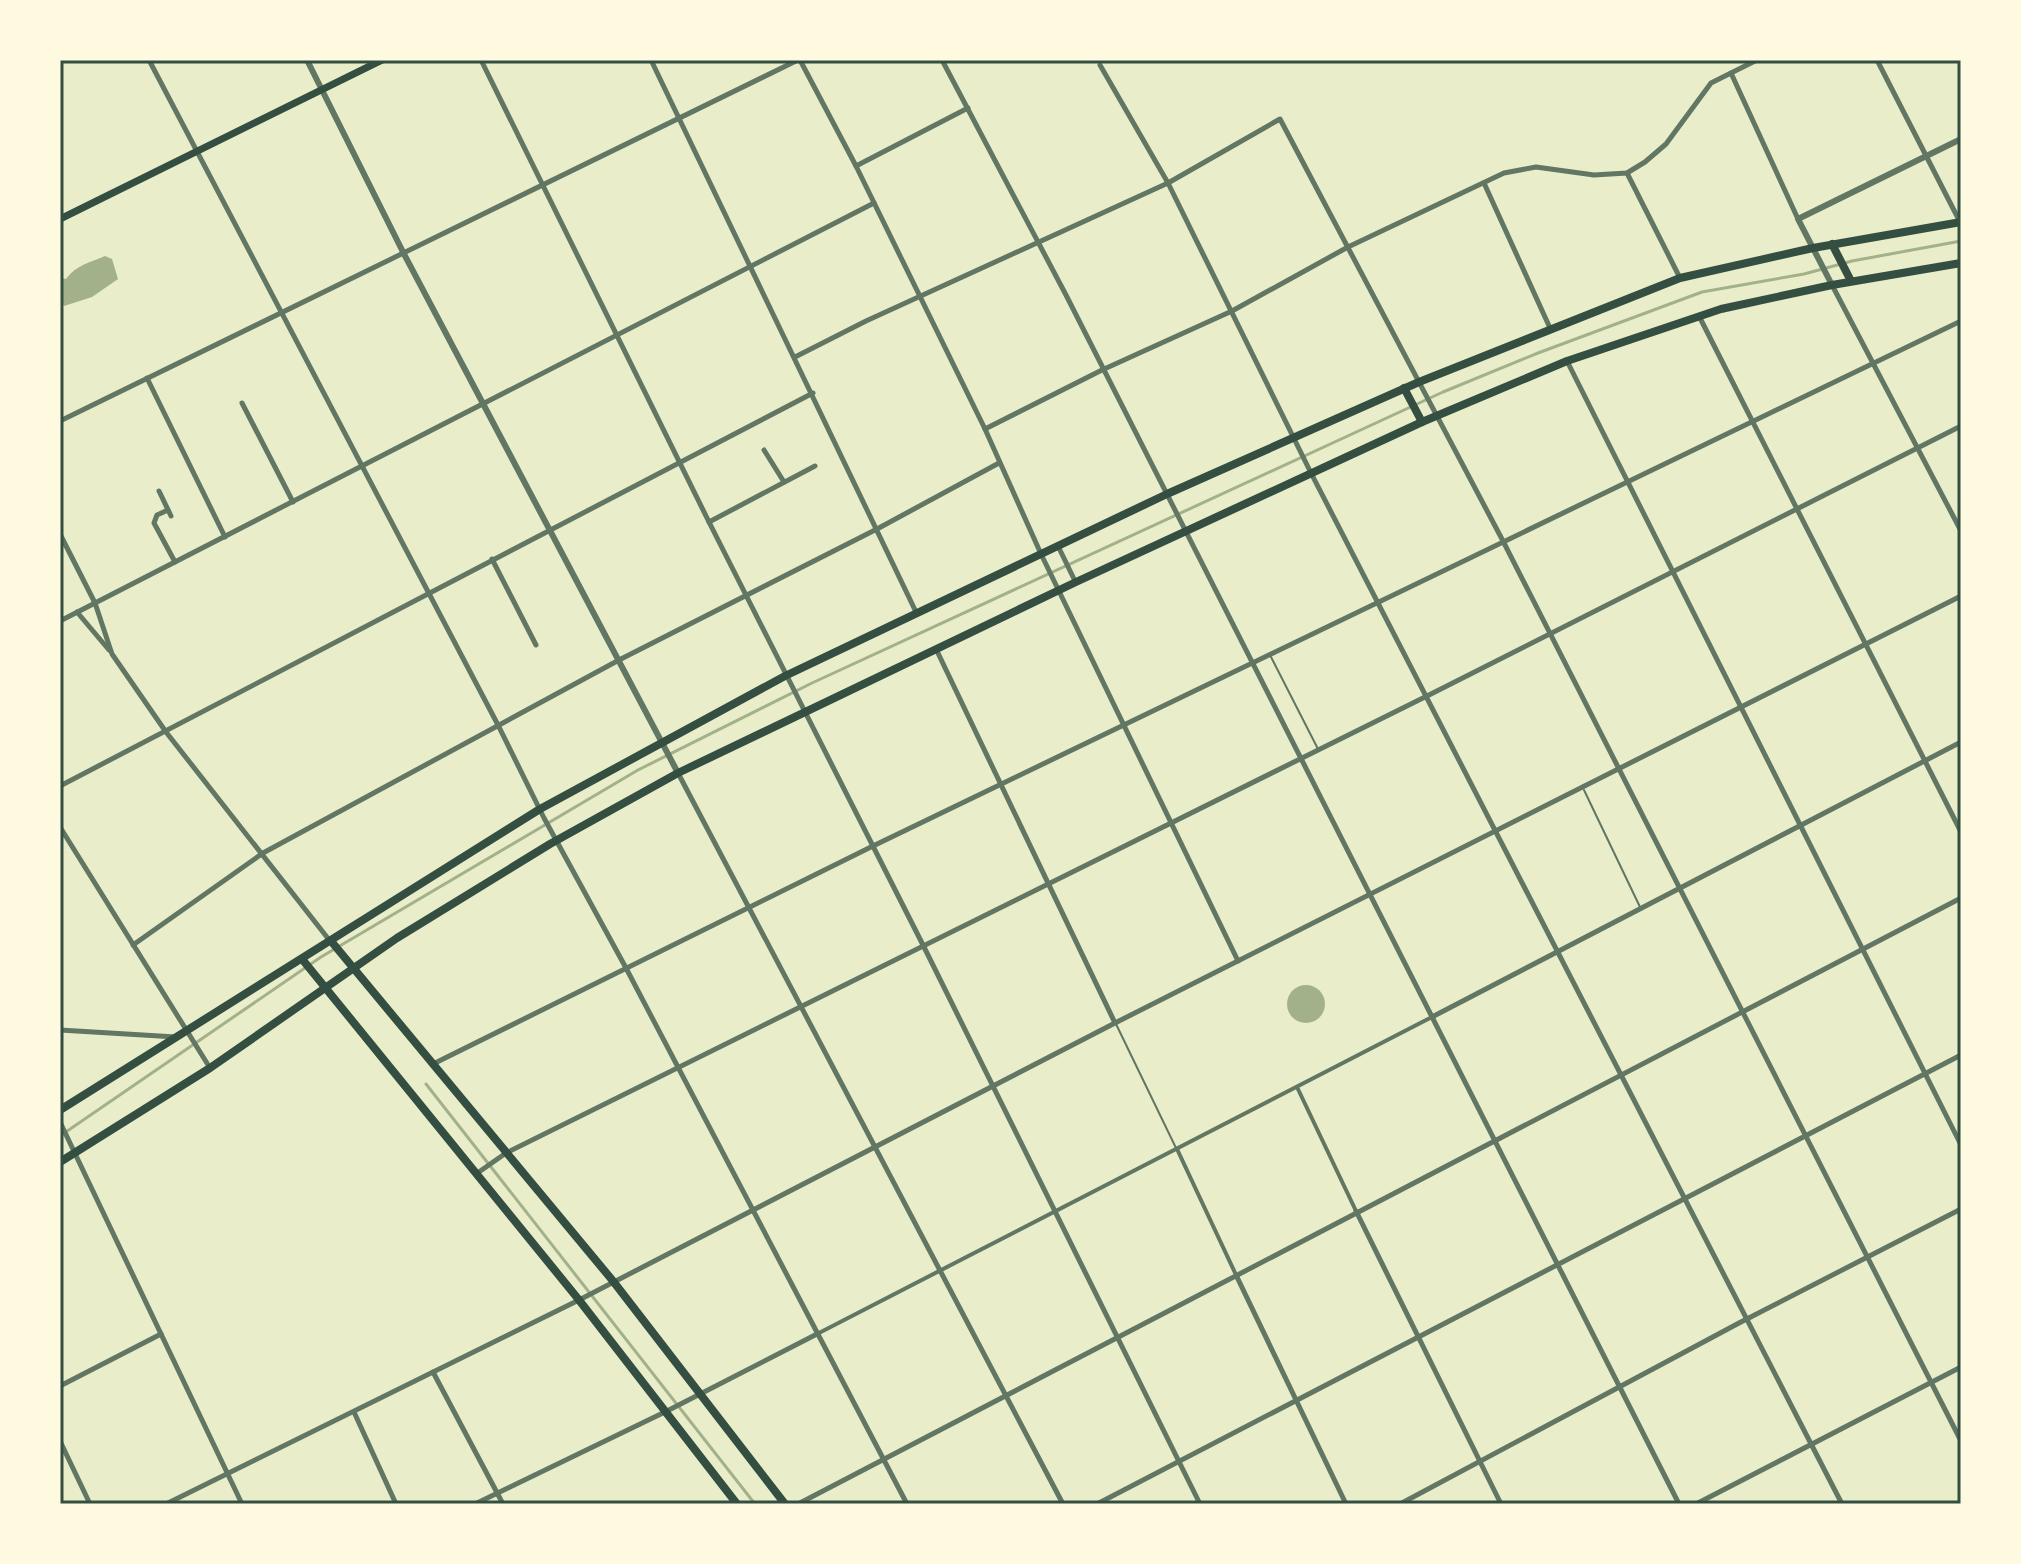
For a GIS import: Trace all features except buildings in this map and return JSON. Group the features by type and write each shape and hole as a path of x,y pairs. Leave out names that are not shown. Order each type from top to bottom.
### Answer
{"main road":[{"path":"60,219 382,60"},
{"path":"60,1110 177,1037 189,1034 542,813 663,744 916,612 1550,328 1680,278 1813,248 1834,248 1961,222"},
{"path":"1834,248 1851,281"},
{"path":"60,1162 209,1066 352,966 555,837 676,770 937,651 1057,586 1435,411 1567,361 1699,315 1851,281 1961,263"},
{"path":"1406,392 1420,419"},
{"path":"333,944 433,1064 502,1155 609,1283 785,1504"},
{"path":"304,962 582,1297 671,1409 737,1504"}],"street":[{"path":"149,60 907,1504"},
{"path":"307,60 404,254 1063,1504"},
{"path":"481,60 1200,1504"},
{"path":"651,60 916,612"},
{"path":"60,421 799,60 856,166 985,429 1042,558 1238,961"},
{"path":"942,60 1169,499 1679,1504"},
{"path":"985,429 1102,370 1232,311 1348,247 1504,173 1536,167 1594,175 1627,173 1666,144 1711,83 1757,60"},
{"path":"1877,60 1961,222"},
{"path":"1100,65 1168,183 1309,469 1842,1504"},
{"path":"1731,73 1817,257 1961,531"},
{"path":"856,166 968,108"},
{"path":"795,357 1168,183 1280,119 1503,541 1961,1441"},
{"path":"1798,219 1961,139"},
{"path":"1627,173 1680,278"},
{"path":"1483,183 1550,328"},
{"path":"60,621 874,203"},
{"path":"1699,315 1961,832"},
{"path":"433,1064 873,846 1961,321"},
{"path":"1567,361 1961,1145"},
{"path":"147,378 225,537"},
{"path":"60,786 813,393"},
{"path":"242,403 293,502"},
{"path":"479,1172 502,1155 1049,885 1961,426"},
{"path":"764,450 784,482"},
{"path":"133,945 263,853 619,660 877,529 999,463"},
{"path":"709,522 815,466"},
{"path":"159,491 170,513 157,515 154,523 175,562"},
{"path":"60,534 95,603 112,654"},
{"path":"1060,550 1074,579"},
{"path":"492,559 536,645"},
{"path":"166,1504 582,1297 1115,1023 1961,596"},
{"path":"77,612 112,654 166,732 333,944"},
{"path":"937,651 1115,1023"},
{"path":"475,1504 671,1409 940,1272 1961,742"},
{"path":"60,827 209,1066"},
{"path":"798,1504 1961,898"},
{"path":"60,1030 177,1037"},
{"path":"1097,1504 1961,1055"},
{"path":"1297,1086 1501,1504"},
{"path":"60,1122 242,1504"},
{"path":"1177,1149 1346,1504"},
{"path":"1400,1504 1619,1386 1961,1209"},
{"path":"60,1386 161,1334"},
{"path":"1696,1504 1961,1367"},
{"path":"433,1372 503,1504"},
{"path":"354,1412 396,1504"},
{"path":"60,1441 90,1504"}],"lane":[{"path":"1270,654 1319,750"},
{"path":"1582,787 1641,908"},
{"path":"1115,1023 1177,1149"}],"shaded area":[{"path":"105,256 112,259 118,279 92,297 64,306 60,299 60,278 66,279 79,267"},
{"path":"1306,985 1320,990 1325,1004 1320,1018 1306,1023 1292,1018 1287,1004 1292,990"}],"waterway":[{"path":"60,1136 321,957 638,770 812,683 1443,392 1538,353 1702,292 1961,241"},
{"path":"426,1084 755,1504"}]}
